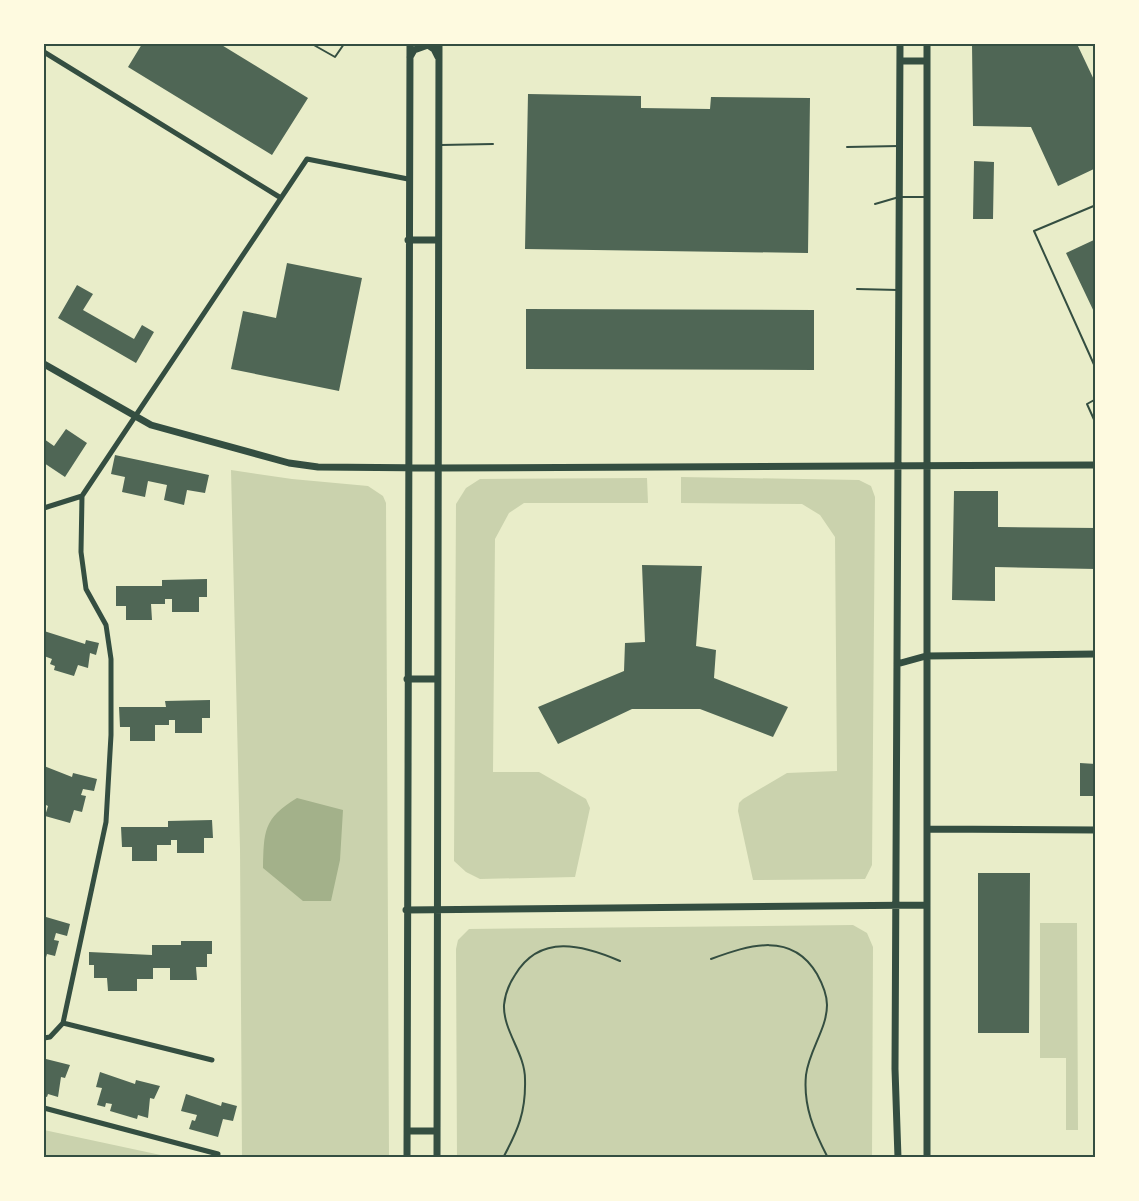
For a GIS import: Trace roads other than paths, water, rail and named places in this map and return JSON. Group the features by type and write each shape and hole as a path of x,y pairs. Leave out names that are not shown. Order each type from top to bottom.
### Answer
{"street":[{"path":"407,1158 410,44"},
{"path":"436,1158 436,468 439,44"},
{"path":"898,1158 895,1069 900,44"},
{"path":"927,44 927,1158"},
{"path":"410,64 414,50 428,45 434,49 439,63"},
{"path":"44,52 281,198"},
{"path":"900,61 927,61"},
{"path":"44,1038 50,1037 63,1023 106,822 111,735 109,647 106,625 86,589 81,552 82,496 307,159 408,179"},
{"path":"408,240 438,240"},
{"path":"44,364 151,425 289,463 409,468 897,464 1095,465"},
{"path":"44,508 82,496"},
{"path":"897,664 926,656 1095,654"},
{"path":"407,679 436,679"},
{"path":"927,830 1095,830"},
{"path":"406,910 927,905"},
{"path":"63,1023 212,1060"},
{"path":"44,1108 218,1154"},
{"path":"406,1131 436,1131"}],"lane":[{"path":"312,44 336,57 344,44"},
{"path":"438,146 493,144"},
{"path":"847,147 899,146"},
{"path":"875,204 899,197 927,197"},
{"path":"1095,205 1034,231 1095,369"},
{"path":"857,289 898,290"},
{"path":"1095,399 1087,404 1095,424"}]}
